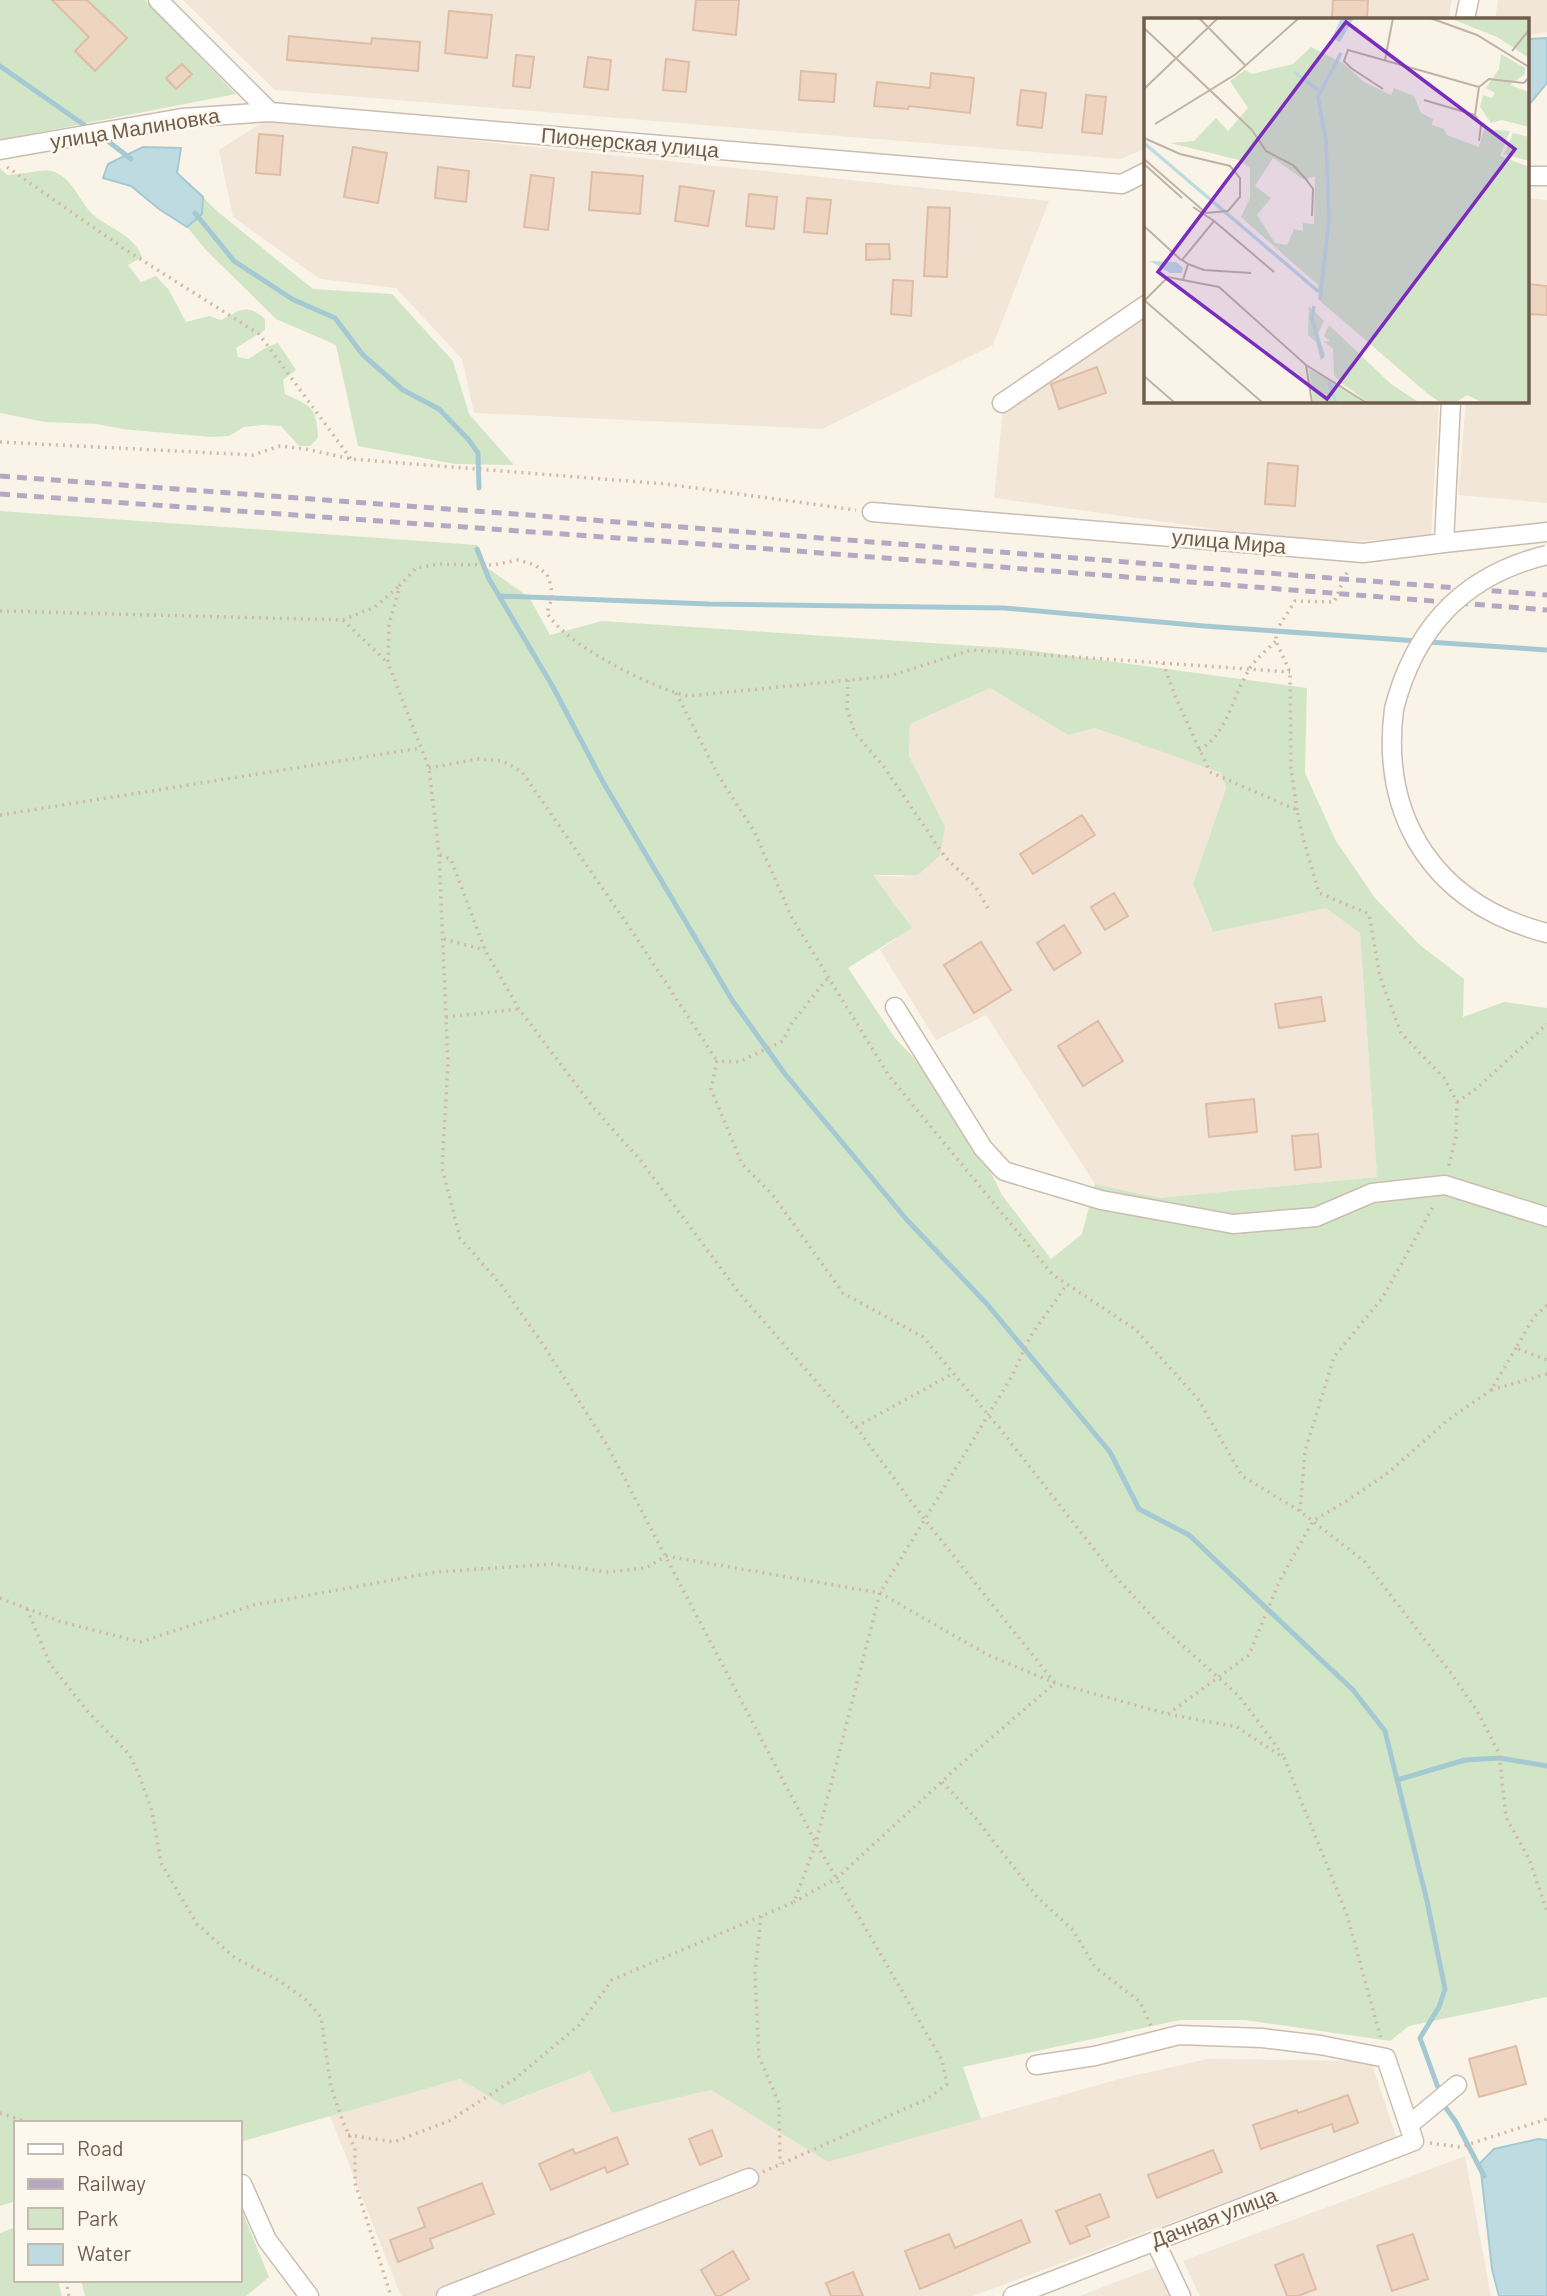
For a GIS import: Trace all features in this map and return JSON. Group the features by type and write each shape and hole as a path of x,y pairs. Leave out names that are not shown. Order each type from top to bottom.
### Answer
{"street":[{"path":"158,0 270,112"},
{"path":"1465,18 1469,0"},
{"name":"улица Малиновка","path":"0,150 182,118 270,112"},
{"name":"Пионерская улица","path":"270,112 1122,184 1144,174"},
{"path":"1002,403 1144,306"},
{"path":"1444,543 1451,402"},
{"name":"улица Мира","path":"872,512 1356,553 1547,532"},
{"path":"1547,555 1506,568 1485,579 1448,607 1432,625 1408,664 1394,709 1391,732 1394,778 1403,812 1418,843 1446,880 1503,920 1547,933"},
{"path":"895,1007 983,1148 1004,1171 1101,1200 1233,1224 1316,1217 1372,1193 1445,1185 1547,1217"},
{"path":"1036,2065 1095,2056 1179,2035 1262,2038 1321,2045 1386,2058 1412,2133"},
{"name":"Дачная улица","path":"1013,2296 1155,2241 1412,2133 1457,2085"},
{"path":"446,2296 748,2178"},
{"path":"242,2184 267,2239 309,2296"},
{"path":"1155,2241 1181,2296"}],"path":[{"path":"0,162 123,248 259,334 351,459"},
{"path":"0,442 253,455 280,446 351,459 666,484 872,512"},
{"path":"1300,1511 1306,1451 1334,1357 1383,1297 1445,1185 1456,1137 1457,1102 1444,1077 1401,1033 1380,977 1369,914 1319,893 1301,834 1290,768 1290,672 1276,641 1276,631 1295,601 1334,602 1356,553"},
{"path":"0,611 343,620 375,607 416,568 440,564 493,565 517,560 536,565 547,574 552,598 547,613 559,629 587,649 639,678 688,696 890,676 971,650 1290,672"},
{"path":"400,585 389,625 388,663 429,768 439,855 444,939 448,1063 442,1168 460,1238 502,1286 607,1445 816,1843 942,2060 947,2084 926,2099 748,2178"},
{"path":"343,620 388,663"},
{"path":"1199,750 1210,744 1230,711 1249,669 1276,641"},
{"path":"1163,663 1210,772 1297,810"},
{"path":"848,680 847,709 855,733 884,767 945,857 975,886 989,910"},
{"path":"676,693 718,775 754,831 792,918 889,1076 1053,1275 1135,1329 1198,1399 1242,1476 1300,1511 1365,1562 1450,1672 1476,1709 1499,1753 1506,1817 1529,1859 1547,1910"},
{"path":"0,815 421,748"},
{"path":"429,768 478,759 503,761 522,772 630,928 717,1061 711,1089 742,1164 772,1194 843,1293 923,1337 1115,1576 1163,1628 1239,1696 1284,1758 1348,1914 1381,2039"},
{"path":"439,855 451,859 485,950 519,1009 593,1107 641,1161 740,1294 856,1427 925,1520 1055,1683"},
{"path":"444,939 485,950"},
{"path":"717,1061 738,1062 783,1041 791,1024 827,979"},
{"path":"446,1017 519,1009"},
{"path":"1457,1102 1478,1088 1547,1024"},
{"path":"794,1902 816,1843 880,1593 1012,1376 1030,1337 1067,1284"},
{"path":"1491,1390 1534,1317 1547,1305"},
{"path":"1516,1348 1547,1360"},
{"path":"856,1427 953,1373"},
{"path":"1168,1714 1249,1655 1279,1581 1313,1521 1389,1472 1448,1419 1491,1390 1547,1374"},
{"path":"0,1598 59,1621 140,1642 254,1605 437,1572 552,1564 607,1572 646,1568 666,1556 880,1593 988,1654 1055,1683 1168,1714 1237,1727 1284,1758"},
{"path":"27,1609 50,1664 89,1713 129,1754 152,1811 161,1863 177,1895 197,1924 235,1958 280,1981 305,1999 320,2017 331,2087 355,2148 357,2193 391,2296"},
{"path":"348,2134 394,2142 449,2121 516,2078 579,2025 612,1980 794,1902 837,1878 1055,1683"},
{"path":"942,1782 973,1815 1038,1898 1073,1930 1095,1967 1140,2002 1158,2041"},
{"path":"761,1916 755,1973 760,2057 779,2102 780,2164"},
{"path":"0,2113 24,2121"},
{"path":"1412,2133 1460,2147 1547,2119"}],"shaded area":[{"path":"183,0 1452,0 1449,16 1444,18 1144,18 1144,149 1121,159 275,90"},
{"path":"1498,0 1547,0 1547,32 1530,35 1530,18 1495,18"},
{"path":"268,119 1049,201 993,345 822,429 474,413 462,359 396,288 320,279 233,217 219,150"},
{"path":"1530,198 1547,200 1547,503 1458,495 1466,402 1530,402"},
{"path":"1144,313 1144,402 1439,402 1431,537 1315,543 994,498 1003,409"},
{"path":"990,688 1068,735 1095,728 1221,773 1226,788 1193,884 1213,932 1327,907 1360,933 1377,1177 1159,1198 1095,1184 986,1015 936,1040 880,950 911,928 872,875 903,877 945,826 909,756 910,724"},
{"path":"1207,2059 1371,2061 1397,2139 973,2296 401,2296 330,2116 460,2079 504,2105 590,2071 612,2113 711,2090 828,2162 1119,2079"},
{"path":"1465,2156 1491,2296 1200,2296 1183,2261"},
{"path":"1155,2267 1170,2296 1080,2296"}],"green space":[{"path":"0,0 145,0 236,94 0,140"},
{"path":"0,168 7,175 51,171 66,179 91,213 134,244 142,257 128,265 141,282 156,276 169,290 186,322 209,316 221,320 243,310 253,311 265,319 265,330 236,348 238,357 248,359 278,343 296,370 283,380 285,394 311,409 316,420 318,438 310,446 299,446 281,426 244,427 229,436 211,437 122,429 97,424 45,422 0,413"},
{"path":"203,197 313,289 392,294 453,361 469,414 514,465 455,464 358,446 336,345 276,319 206,250 187,227 202,214"},
{"path":"0,511 477,545 483,565 529,597 550,635 602,621 1020,649 1307,688 1305,773 1336,841 1375,898 1420,945 1464,979 1463,1017 1504,1002 1547,1008 1547,1997 1409,2026 1390,2041 1245,2020 1180,2020 963,2067 981,2119 828,2162 711,2090 612,2113 590,2071 503,2105 460,2079 242,2141 242,2121 14,2121 14,2202 0,2206","holes":["990,688 1068,735 1095,728 1221,773 1226,788 1193,884 1213,932 1326,908 1360,933 1377,1177 1159,1198 1095,1184 1082,1234 1051,1259 1002,1195 978,1146 932,1077 895,1038 848,968 912,928 873,875 918,875 940,855 945,826 909,756 910,724"]},
{"path":"242,2211 269,2277 246,2296 85,2296 82,2282 242,2282"},
{"path":"14,2228 14,2282 58,2282 62,2296 0,2296 0,2233"}],"water":[{"path":"1547,38 1547,83 1530,104 1530,39"},
{"path":"143,147 181,148 177,173 203,197 202,214 187,227 131,186 103,178 108,164"},
{"path":"1538,2139 1547,2140 1547,2296 1499,2296 1492,2269 1480,2163 1494,2149"}],"building":[{"path":"52,0 87,0 127,38 95,71 75,51 89,37"},
{"path":"696,0 739,0 736,35 693,30"},
{"path":"1333,0 1368,0 1367,18 1332,18"},
{"path":"449,11 492,15 487,58 445,53"},
{"path":"289,36 371,44 372,38 420,42 418,71 287,60"},
{"path":"516,55 534,57 530,88 513,86"},
{"path":"588,57 611,60 608,90 584,87"},
{"path":"666,59 689,62 686,92 663,90"},
{"path":"182,64 192,74 176,89 166,78"},
{"path":"801,71 836,74 834,102 799,100"},
{"path":"931,73 974,78 970,113 909,106 908,109 874,106 877,82 930,88"},
{"path":"1021,90 1046,93 1042,128 1017,125"},
{"path":"1086,95 1106,97 1102,134 1082,132"},
{"path":"259,134 283,136 280,175 256,173"},
{"path":"353,147 387,153 378,203 344,197"},
{"path":"438,167 469,171 466,202 435,198"},
{"path":"592,172 643,176 640,214 589,210"},
{"path":"531,175 554,178 548,230 524,227"},
{"path":"680,186 714,191 708,226 675,221"},
{"path":"749,194 777,197 774,229 746,226"},
{"path":"807,198 831,200 827,234 804,232"},
{"path":"928,207 950,208 947,277 924,276"},
{"path":"866,244 889,244 890,259 866,260"},
{"path":"893,280 913,281 911,316 891,314"},
{"path":"1530,284 1547,286 1547,315 1530,314"},
{"path":"1097,367 1106,393 1059,409 1051,384"},
{"path":"1268,463 1298,466 1295,506 1265,504"},
{"path":"1082,815 1095,835 1033,874 1020,854"},
{"path":"1114,893 1128,916 1105,930 1091,907"},
{"path":"1064,925 1081,953 1054,970 1037,943"},
{"path":"981,942 1011,990 974,1013 944,965"},
{"path":"1321,997 1325,1021 1279,1028 1275,1004"},
{"path":"1098,1021 1123,1061 1083,1086 1058,1046"},
{"path":"1254,1099 1257,1132 1209,1137 1206,1104"},
{"path":"1318,1134 1321,1167 1295,1170 1292,1136"},
{"path":"1516,2046 1526,2084 1479,2097 1469,2059"},
{"path":"1348,2095 1358,2123 1334,2132 1332,2124 1261,2149 1253,2125 1297,2110 1298,2113"},
{"path":"712,2130 722,2156 700,2165 689,2139"},
{"path":"617,2137 628,2164 607,2173 605,2167 551,2190 539,2164 573,2149 575,2154"},
{"path":"1213,2150 1222,2172 1157,2198 1148,2175"},
{"path":"482,2183 494,2214 430,2239 433,2248 398,2262 390,2240 425,2227 418,2208"},
{"path":"1100,2194 1109,2217 1086,2226 1090,2236 1070,2244 1056,2211"},
{"path":"1021,2220 1030,2242 920,2289 905,2251 949,2234 955,2248"},
{"path":"1413,2234 1428,2279 1392,2291 1377,2246"},
{"path":"733,2251 749,2279 716,2296 701,2270"},
{"path":"1303,2254 1316,2289 1298,2296 1287,2296 1275,2265"},
{"path":"853,2272 863,2296 831,2296 826,2283"}],"waterway":[{"path":"0,66 90,129"},
{"path":"104,138 131,159"},
{"path":"195,213 234,261 292,299 335,318 363,355 403,390 439,409 478,453 479,488"},
{"path":"477,549 489,579 553,687 603,782 732,1000 785,1074 907,1220 987,1304 1110,1452 1139,1509 1189,1535 1353,1690 1385,1731 1427,1901 1445,1989 1439,2007 1420,2038 1440,2093"},
{"path":"499,596 709,604 1004,608 1418,641"},
{"path":"1428,642 1547,650"},
{"path":"1397,1780 1465,1760 1500,1758 1547,1766"},
{"path":"1443,2104 1456,2122 1484,2176"}],"railway":[{"path":"0,476 1547,595"},
{"path":"0,494 758,548 1547,610"}]}
